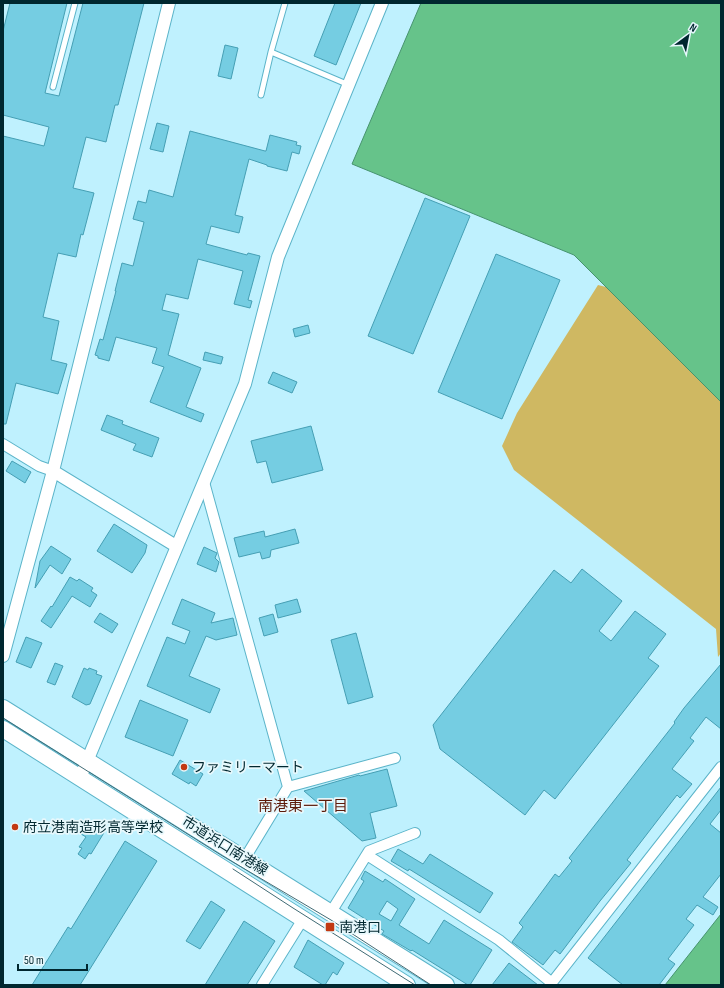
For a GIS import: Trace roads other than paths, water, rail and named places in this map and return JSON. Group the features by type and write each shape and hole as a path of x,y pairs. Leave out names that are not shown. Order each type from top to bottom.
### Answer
{"main road":[{"name":"市道浜口南港線","path":"3,708 446,985"},
{"name":"市道浜口南港線","path":"3,729 408,985"}],"street":[{"path":"3,656 53,471 169,3"},
{"path":"80,778 245,384 278,257 382,3"},
{"path":"3,444 39,466 53,471 176,546"},
{"path":"204,482 288,787"},
{"path":"245,858 288,787 395,758"},
{"path":"367,855 499,940 551,984 721,767"},
{"path":"331,912 370,851 415,833"},
{"path":"262,985 303,919"}],"lane":[{"path":"53,87 75,3"},
{"path":"261,95 285,3"},
{"path":"271,52 348,85"}],"tram line":[{"path":"3,718 221,855 331,920 431,985"},
{"path":"233,869 415,985"}],"place":[{"name":"ファミリーマート","path":"184,767"},
{"name":"府立港南造形高等学校","path":"15,827"},
{"name":"南港口","path":"330,927"}],"district":[{"name":"南港東一丁目","path":"303,806"}]}
